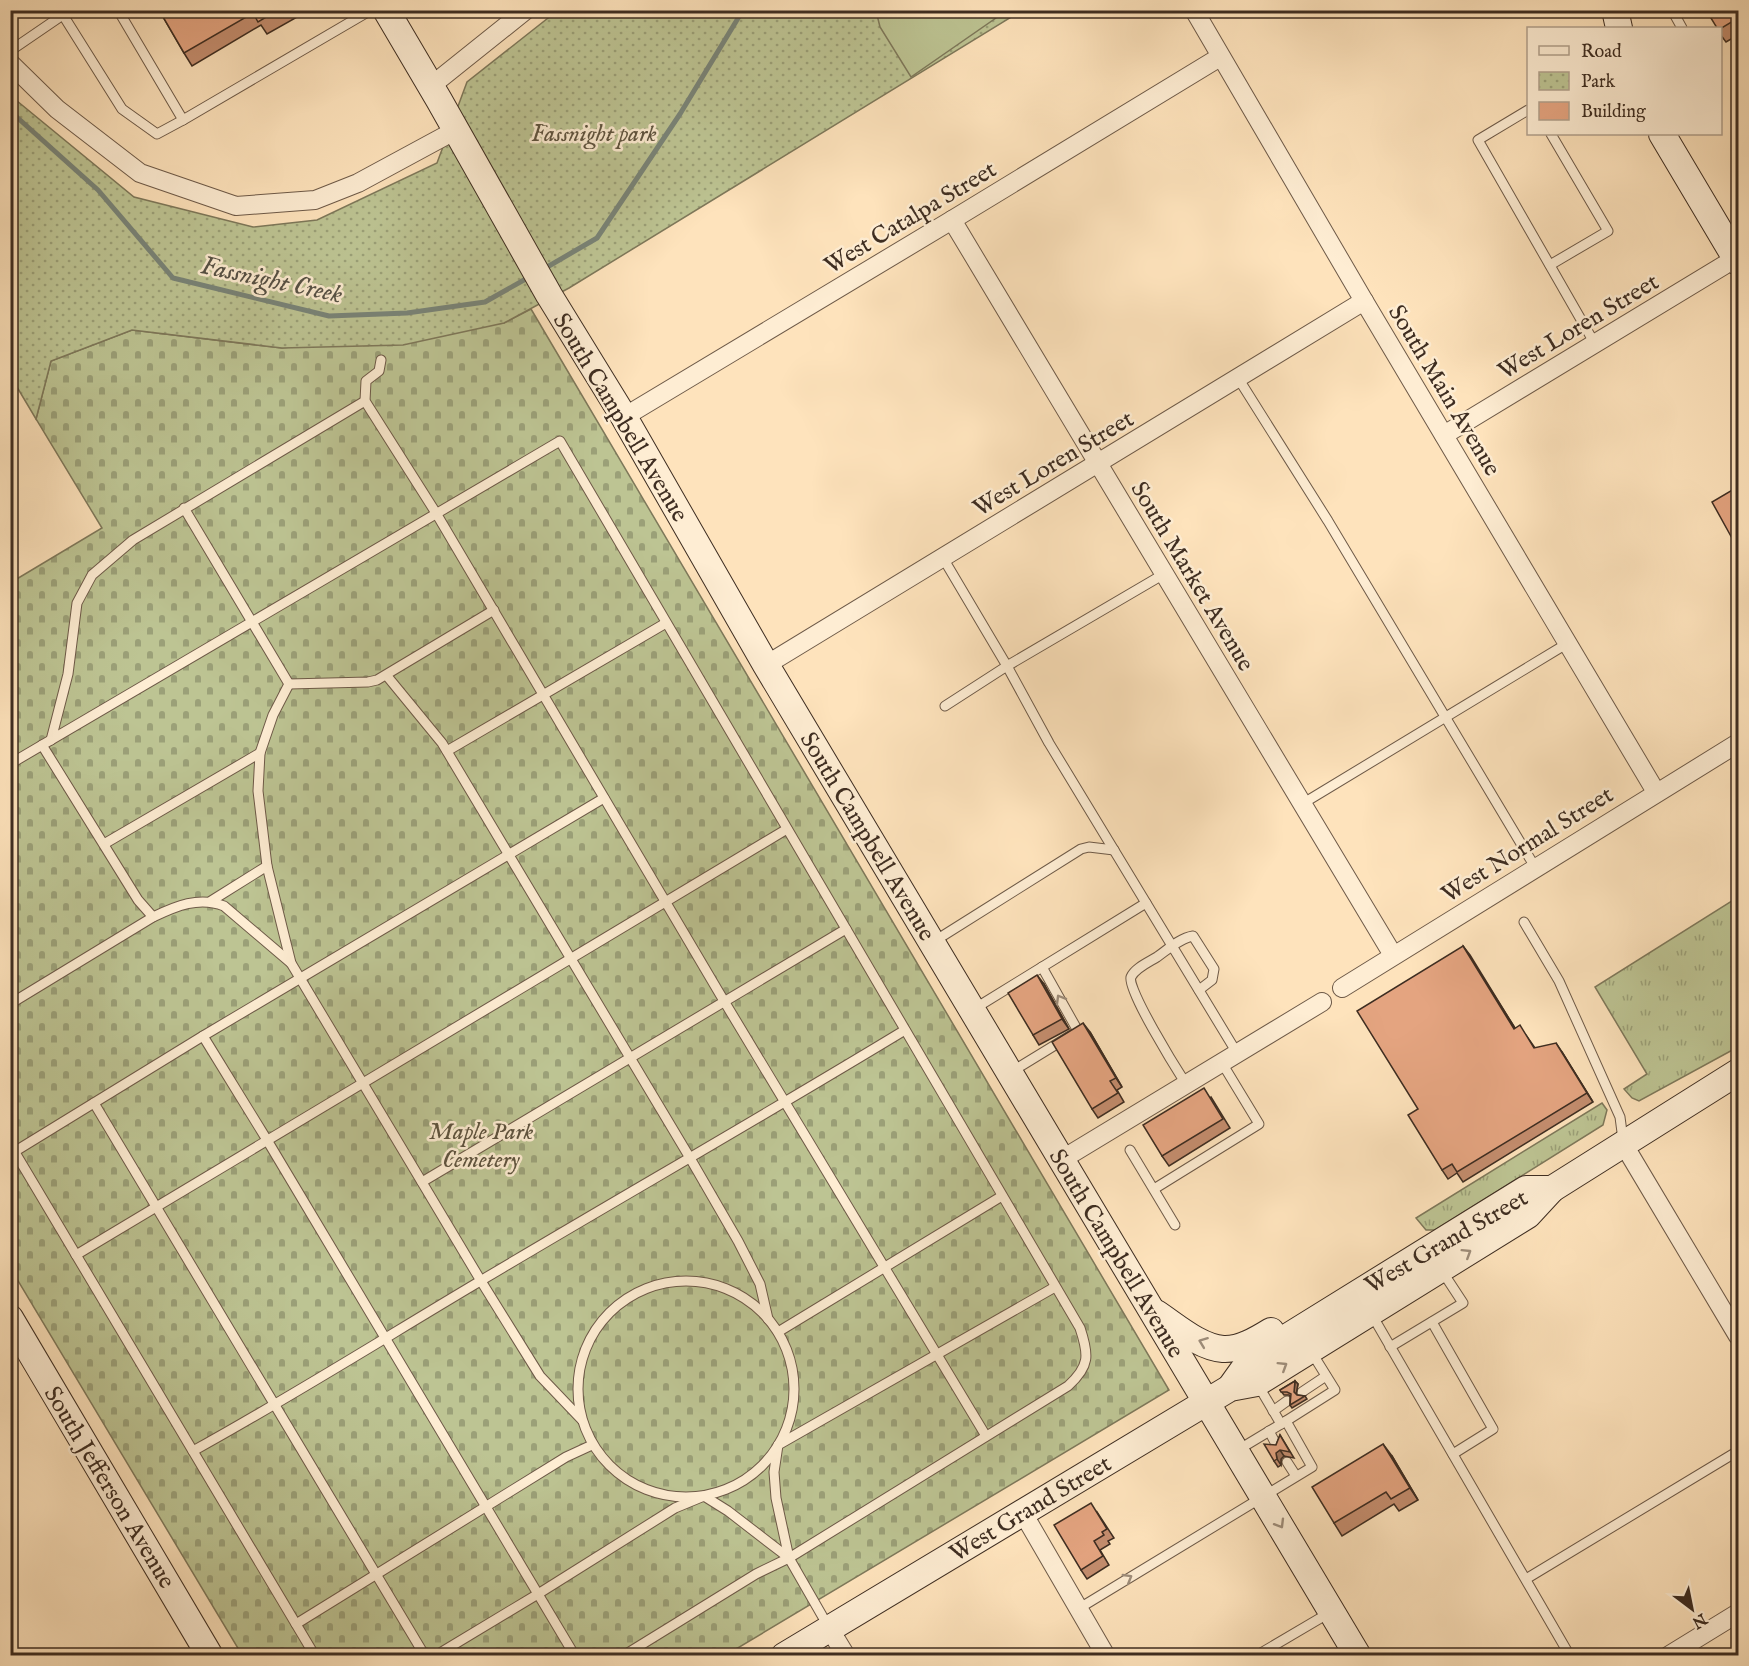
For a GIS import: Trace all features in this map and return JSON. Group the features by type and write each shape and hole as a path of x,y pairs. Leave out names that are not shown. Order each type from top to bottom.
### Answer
{"main road":[{"name":"South Campbell Avenue","path":"386,10 549,295 624,417 766,666 1358,1656"},
{"path":"1615,10 1619,27"},
{"path":"1663,135 1737,260"},
{"name":"West Grand Street","path":"784,1656 1230,1388 1257,1383 1528,1215 1552,1189 1738,1072"},
{"name":"West Grand Street","path":"1230,1388 1250,1360 1335,1307 1526,1189 1552,1189"},
{"path":"1150,1309 1198,1341 1224,1349 1251,1343 1311,1308 1335,1307"},
{"name":"South Jefferson Avenue","path":"10,1318 210,1656"}],"street":[{"path":"431,86 526,10"},
{"name":"South Main Avenue","path":"1194,10 1656,792"},
{"name":"West Catalpa Street","path":"624,417 1220,57"},
{"path":"10,63 57,109 140,173 236,206 315,200 358,183 456,130"},
{"name":"South Market Avenue","path":"952,220 1394,955"},
{"name":"West Loren Street","path":"1444,435 1737,260"},
{"name":"West Loren Street","path":"766,666 1364,301"},
{"name":"West Normal Street","path":"1342,988 1738,743"},
{"path":"1061,1160 1322,1002"},
{"path":"1624,1145 1738,1336"},
{"path":"1023,1513 1101,1654"},
{"path":"1668,1656 1738,1613"},
{"path":"830,1628 846,1656"}],"lane":[{"path":"118,10 183,120"},
{"path":"10,51 67,13 122,109 157,134 371,10"},
{"path":"1672,10 1681,27"},
{"path":"1527,111 1478,140 1595,344"},
{"path":"1550,265 1608,231 1552,135"},
{"path":"381,360 379,371 366,381 365,401 436,513 724,1001 986,1436"},
{"path":"1238,378 1328,521 1535,867"},
{"path":"51,740 68,674 76,603 92,574 133,540 365,401"},
{"path":"10,773 13,762 560,441 1080,1328 1087,1352 1084,1369 1068,1386 789,1558 756,1574 623,1656"},
{"path":"184,508 289,684"},
{"path":"943,558 1007,666 1049,743 1199,990 1259,1124 1154,1189"},
{"path":"945,706 1007,666 1164,574"},
{"path":"289,684 368,682 387,676 494,610"},
{"path":"447,751 666,623"},
{"path":"1302,804 1568,644"},
{"path":"387,676 420,714 447,751 690,1158 760,1284 768,1319"},
{"path":"289,684 273,716 260,753 258,791 267,866 291,963"},
{"path":"42,745 138,900 153,918"},
{"path":"104,844 260,753"},
{"path":"315,1656 12,1148 94,1104 203,1036 604,798"},
{"path":"76,1255 787,829"},
{"path":"931,943 1081,849 1089,847 1114,850"},
{"path":"211,901 267,866"},
{"path":"10,1004 169,909 189,903 211,901 224,906 291,963 540,1376 582,1420"},
{"path":"972,1010 1146,903"},
{"path":"1524,922 1559,981 1620,1117 1624,1145"},
{"path":"422,1182 846,929"},
{"path":"1186,1084 1139,1004 1130,983 1134,973 1190,936 1196,939 1214,969 1212,980 1199,990"},
{"path":"1009,1073 1078,1031 1042,967"},
{"path":"193,1451 275,1406 905,1030"},
{"path":"203,1036 575,1656"},
{"path":"94,1104 424,1656"},
{"path":"1130,1150 1175,1226"},
{"path":"778,1332 1002,1196"},
{"path":"1390,1347 1463,1303 1441,1270"},
{"path":"435,1656 675,1508 704,1496 729,1488 751,1475 778,1445 790,1418 794,1388 790,1359 778,1332 757,1307 731,1290 701,1282 670,1282 641,1291 615,1307 594,1331 582,1359 577,1389 582,1420 592,1445 608,1465 622,1476 652,1492 678,1497 704,1496 728,1510 789,1558"},
{"path":"778,1445 1055,1287"},
{"path":"1370,1312 1570,1656"},
{"path":"1432,1322 1493,1430 1453,1454"},
{"path":"1236,1451 1335,1390 1310,1350"},
{"path":"1302,1392 1326,1376"},
{"path":"1078,1609 1312,1467 1273,1411 1257,1383"},
{"path":"1273,1411 1287,1401"},
{"path":"1269,1431 1277,1446"},
{"path":"296,1624 566,1457 592,1445"},
{"path":"778,1445 774,1472 776,1498 789,1558 830,1628"},
{"path":"1526,1579 1738,1451"},
{"path":"1287,1462 1296,1476"},
{"path":"1256,1656 1332,1611"}],"green space":[{"path":"876,10 1006,11 911,77 880,27"},
{"name":"Fassnight park","path":"557,11 1021,11 569,288 504,323 403,345 282,348 132,330 51,361 36,419 11,377 11,96 134,197 253,227 317,220 437,163 467,82"},
{"name":"Maple Park Cemetery","path":"531,309 1169,1390 726,1655 242,1655 11,1269 10,583 102,528 36,419 51,361 132,330 282,348 504,323"},
{"path":"1738,897 1738,1047 1639,1101 1632,1098 1624,1089 1647,1074 1595,987"},
{"path":"1602,1103 1607,1110 1603,1125 1435,1230 1426,1230 1416,1218"}],"building":[{"path":"159,10 278,10 258,22 253,13 184,53"},
{"path":"1706,10 1730,10 1735,20 1722,28 1716,27"},
{"path":"1734,489 1738,496 1738,549 1712,502"},
{"path":"1463,946 1514,1029 1520,1025 1534,1048 1556,1043 1587,1093 1457,1172 1452,1164 1442,1170 1408,1115 1418,1109 1357,1011"},
{"path":"1037,975 1062,1019 1033,1035 1008,993"},
{"path":"1083,1023 1116,1078 1110,1081 1118,1093 1092,1109 1052,1042"},
{"path":"1204,1088 1223,1119 1162,1156 1143,1125"},
{"path":"1295,1381 1294,1392 1305,1396 1290,1405 1291,1394 1280,1390"},
{"path":"1280,1435 1290,1452 1280,1450 1276,1453 1277,1459 1274,1461 1264,1444 1276,1445"},
{"path":"1383,1444 1410,1488 1391,1499 1386,1492 1334,1523 1312,1487"},
{"path":"1091,1503 1107,1529 1102,1532 1104,1535 1094,1541 1103,1556 1081,1570 1054,1525"}],"waterway":[{"name":"Fassnight Creek","path":"542,270 597,238 680,114 743,10"},
{"name":"Fassnight Creek","path":"10,111 98,190 173,278 329,316 407,313 485,302 531,276"}]}
